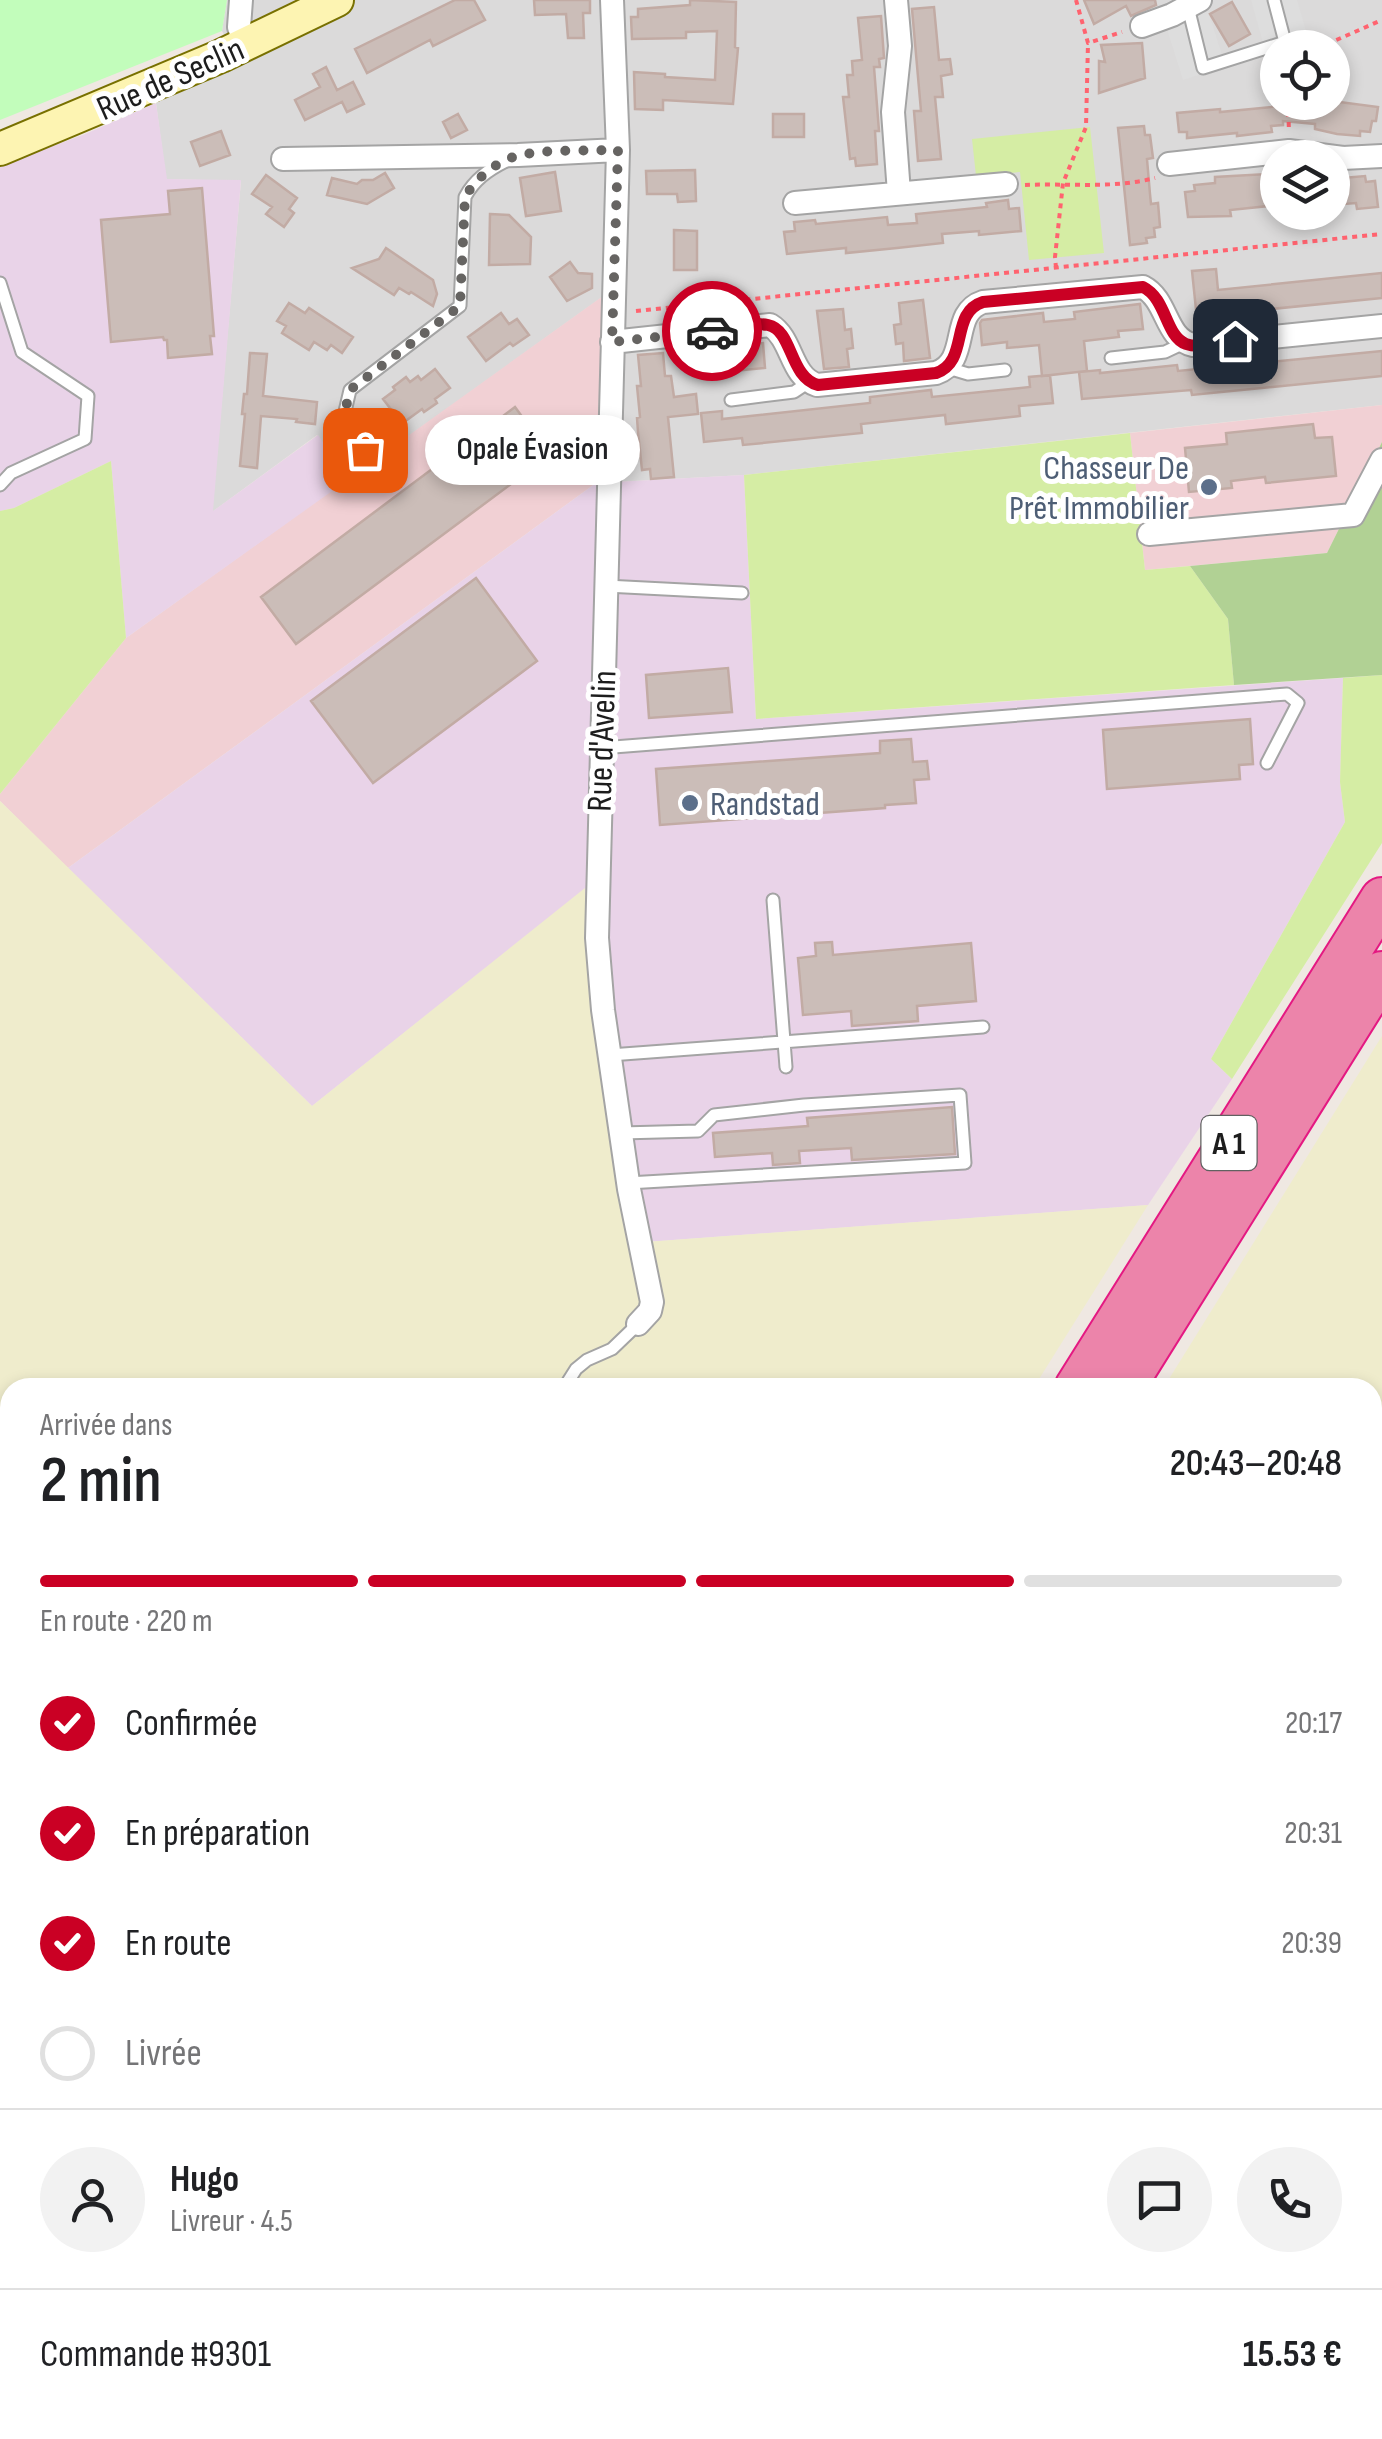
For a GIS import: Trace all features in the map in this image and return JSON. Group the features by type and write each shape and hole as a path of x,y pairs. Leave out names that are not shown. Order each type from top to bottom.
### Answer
{"highway":[{"name":"A 1","path":"1082,1378 1382,899"},
{"name":"A 1","path":"1129,1378 1382,973"}],"main road":[{"name":"Rue de Seclin","path":"0,149 245,46 337,0"}],"street":[{"path":"241,0 239,27 245,46"},
{"name":"Rue d'Avelin","path":"612,0 618,150 597,938 601,996 628,1184 652,1302 650,1311 638,1324"},
{"path":"896,0 900,46 893,112 899,193"},
{"path":"1142,26 1194,4"},
{"path":"283,160 618,150"},
{"path":"1169,164 1260,155"},
{"path":"1350,158 1382,156"},
{"path":"795,203 1006,184"},
{"path":"612,342 770,325 780,333 800,373 809,382 823,385 936,373 948,368 970,309 979,303 1002,300 1143,287 1156,296 1174,333 1184,343 1193,345 1382,326"},
{"path":"1149,534 1354,515 1382,460"}],"lane":[{"path":"1194,4 1203,68 1286,42 1274,0"},
{"path":"365,450 343,420 350,390 460,306 465,197 472,185 491,169 518,155"},
{"path":"0,283 22,352 88,396 85,440 11,474 0,485"},
{"path":"1111,358 1165,352 1184,343"},
{"path":"948,368 968,374 1004,370"},
{"path":"730,400 794,392 809,382"},
{"path":"606,586 742,592"},
{"path":"601,748 1288,694 1298,702 1267,764"},
{"path":"773,900 786,1067"},
{"path":"610,1056 983,1026"},
{"path":"621,1134 698,1131 714,1115 960,1095 964,1163 628,1184"},
{"path":"570,1378 587,1360 612,1349 638,1324"}],"path":[{"path":"1056,268 1063,183 1086,127 1088,43 1076,0"},
{"path":"1350,34 1382,20"},
{"path":"1088,43 1142,26"},
{"path":"1006,184 1098,185 1152,180 1169,164"},
{"path":"613,314 1382,234"}],"shaded area":[{"path":"227,0 1382,0 1382,405 744,475 596,483 602,297 349,479 317,435 212,512 241,181 166,179 156,103 242,65 222,31"},
{"path":"1251,0 1297,0 1306,30 1260,32"},
{"path":"1208,11 1222,55 1202,60 1205,73 1183,80 1165,23"},
{"path":"156,103 167,179 241,180 213,511 318,435 349,479 126,638 111,461 14,508 0,511 0,165"},
{"path":"603,296 596,483 68,868 0,801 0,794 126,638"},
{"path":"1382,405 1382,442 1327,553 1145,570 1130,433"},
{"path":"744,475 756,719 1343,678 1340,782 1345,822 1211,1059 1232,1079 1148,1205 632,1243 591,1000 585,889 312,1106 68,868 596,483"},
{"path":"0,801 312,1106 585,888 591,1000 632,1243 1148,1205 1040,1378 0,1378"},
{"path":"1382,1036 1382,1378 1170,1378"}],"green space":[{"path":"0,0 227,0 222,31 0,120"},
{"path":"1090,127 1104,253 1029,260 1020,172 976,176 972,139"},
{"path":"1130,433 1145,570 1190,566 1228,619 1234,685 756,719 744,475"},
{"path":"1382,442 1382,675 1234,685 1228,619 1190,566 1327,553"},
{"path":"111,461 126,638 0,794 0,511 14,508"},
{"path":"1382,675 1382,843 1232,1079 1211,1059 1345,822 1340,782 1343,678"}],"building":[{"path":"455,0 474,0 485,20 433,46 430,40 367,73 355,49"},
{"path":"534,0 590,0 590,13 583,13 584,38 568,38 566,14 535,15"},
{"path":"690,0 736,2 738,48 733,104 663,100 663,110 635,109 634,72 715,80 717,31 686,32 686,38 632,39 631,17 638,17 638,9 690,5"},
{"path":"1084,0 1155,0 1156,5 1131,16 1126,6 1094,24"},
{"path":"1232,2 1250,34 1229,46 1210,14"},
{"path":"934,7 939,60 950,59 952,74 941,76 943,97 935,97 941,159 918,161 914,111 921,111 912,9"},
{"path":"881,16 884,58 879,59 880,67 874,67 879,131 875,131 877,164 856,166 855,158 850,159 843,97 849,97 847,75 853,75 852,61 862,60 858,18"},
{"path":"1142,43 1145,78 1099,93 1099,61 1105,62 1101,45"},
{"path":"326,67 337,90 353,82 364,104 347,112 342,102 305,120 295,100 320,87 313,74"},
{"path":"1350,103 1378,107 1370,132 1360,131 1360,136 1315,129 1315,124 1283,121 1283,125 1271,126 1272,132 1237,136 1187,138 1187,132 1179,132 1177,113 1260,108 1260,120 1350,120"},
{"path":"458,114 467,130 451,138 443,122"},
{"path":"773,114 804,114 804,137 773,137"},
{"path":"1144,126 1145,135 1150,135 1153,158 1147,159 1151,204 1158,203 1160,227 1154,228 1155,237 1146,238 1147,243 1130,245 1118,128"},
{"path":"221,131 230,155 200,166 191,142"},
{"path":"695,170 696,201 678,202 677,194 647,194 646,171"},
{"path":"555,172 561,211 526,216 520,178"},
{"path":"385,173 394,188 367,204 327,195 332,178 357,184"},
{"path":"1260,174 1260,207 1230,210 1231,216 1188,217 1185,192 1195,191 1194,185 1215,183 1215,177"},
{"path":"266,175 297,198 289,209 294,213 284,227 266,214 272,207 252,194"},
{"path":"1365,176 1366,182 1375,181 1378,207 1357,209 1356,203 1350,204 1350,177"},
{"path":"202,188 214,336 210,336 212,354 168,358 167,340 163,337 111,342 101,220 170,214 168,191"},
{"path":"1008,200 1009,209 1019,208 1021,231 942,234 943,243 897,248 787,254 784,232 795,231 794,222 815,220 816,224 887,217 888,225 917,223 916,214 987,207 986,203"},
{"path":"490,214 509,215 531,237 530,264 489,265"},
{"path":"674,230 697,231 697,270 674,270"},
{"path":"386,248 433,280 437,294 433,306 399,288 394,295 352,268 379,259"},
{"path":"570,262 578,273 592,274 592,288 567,301 550,277"},
{"path":"1216,269 1218,290 1382,273 1382,298 1221,314 1222,327 1198,329 1192,271"},
{"path":"923,300 930,358 904,361 903,343 896,344 894,325 901,324 899,303"},
{"path":"289,303 305,313 309,308 353,337 342,353 331,345 327,350 314,342 309,350 282,333 286,326 277,321"},
{"path":"1140,304 1143,329 1118,331 1119,337 1084,341 1087,371 1042,376 1039,345 982,345 982,320 1043,313 1044,322 1075,319 1074,312"},
{"path":"843,309 845,330 851,329 853,348 847,349 849,367 824,369 817,311"},
{"path":"501,313 509,324 517,319 529,335 486,361 468,337"},
{"path":"763,343 765,368 704,374 701,348"},
{"path":"1382,351 1382,376 1192,395 1191,390 1082,399 1079,372 1177,365 1178,371"},
{"path":"250,353 267,354 263,396 317,402 315,424 261,416 257,468 240,466"},
{"path":"663,353 665,376 671,376 674,397 696,394 698,414 668,417 674,477 651,479 650,469 642,470 638,432 638,355"},
{"path":"435,369 450,388 435,399 437,403 396,428 387,416 393,412 383,399 406,377 410,382 418,376 421,380"},
{"path":"1050,375 1053,403 1019,406 1020,416 946,424 945,415 861,424 862,433 743,445 742,438 704,442 701,413 722,411 722,419 870,403 870,397 931,390 932,397 1030,387 1029,377"},
{"path":"515,407 550,455 296,644 261,597"},
{"path":"1313,424 1315,438 1332,437 1336,476 1266,483 1265,477 1231,481 1232,488 1189,492 1185,448 1227,444 1226,433"},
{"path":"476,578 537,661 373,783 311,701"},
{"path":"728,668 732,712 649,718 646,675"},
{"path":"1250,719 1253,764 1239,765 1240,779 1107,789 1103,730"},
{"path":"911,739 913,762 927,761 929,779 914,780 916,803 660,825 656,769 880,753 880,741"},
{"path":"832,942 833,955 971,943 976,1001 917,1006 918,1021 852,1026 851,1011 803,1015 798,958 816,956 815,943"},
{"path":"952,1107 955,1154 852,1160 851,1148 799,1151 800,1163 773,1165 772,1153 715,1157 713,1133 808,1126 807,1118"}],"way so far":[{"path":"365,450 343,420 350,390 460,306 465,197 472,185 491,169 518,155 618,150 612,342 712,331"}],"place":[{"name":"Opale Évasion","path":"365,450"},
{"name":"Chasseur De Prêt Immobilier","path":"1209,487"},
{"name":"Randstad","path":"690,803"}],"route":[{"path":"712,331 764,324 774,327 802,376 818,385 936,373 952,364 972,306 1143,287 1156,296 1174,333 1184,343 1235,341"}]}
